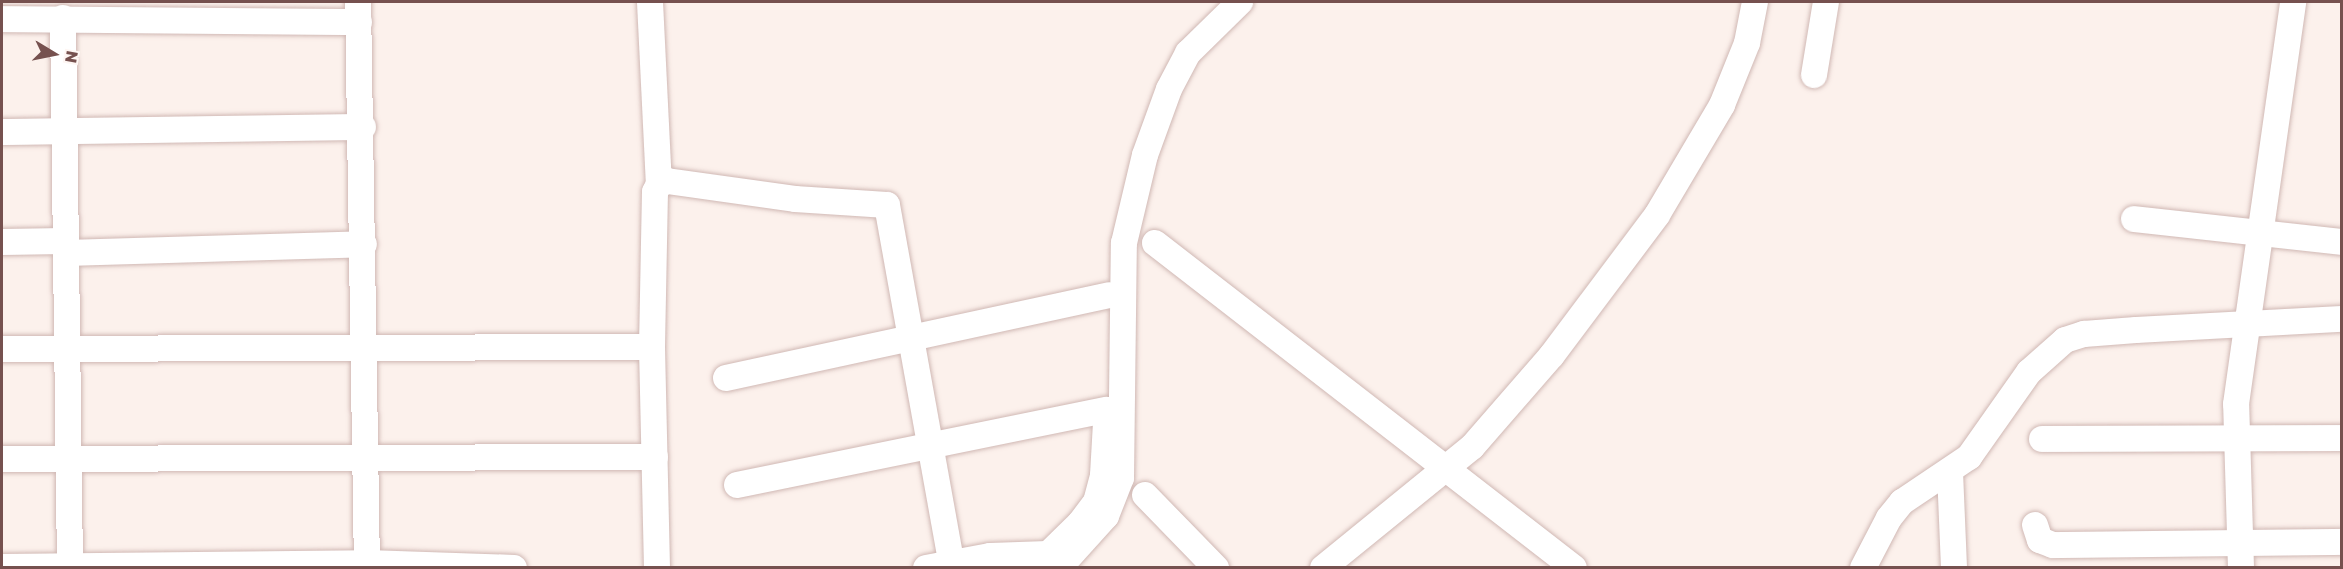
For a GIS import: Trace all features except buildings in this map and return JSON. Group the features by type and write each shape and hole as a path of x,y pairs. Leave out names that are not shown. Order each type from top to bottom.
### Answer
{"street":[{"path":"650,2 659,184 655,192 652,347 657,567"},
{"path":"1047,563 1096,502 1103,475 1109,295 1116,223 1171,61 1185,36 1218,2"},
{"path":"926,567 990,556 1047,563 1106,516 1121,478 1122,275 1127,222 1140,153 1188,53 1240,2"},
{"path":"1323,567 1449,468 1472,447 1552,355 1657,215 1722,105 1747,43 1755,2"},
{"path":"1814,75 1826,2"},
{"path":"2240,555 2235,440 2244,325 2293,2"},
{"path":"2,19 63,18 159,10 359,12 363,127 367,565"},
{"path":"63,18 70,567"},
{"path":"2,132 363,127"},
{"path":"659,184 705,184 779,197 887,205 909,339 951,562"},
{"path":"2134,219 2342,242"},
{"path":"2,242 66,247 364,244"},
{"path":"1155,243 1449,468 1574,567"},
{"path":"726,378 1109,295"},
{"path":"1863,567 1889,518 1902,502 1950,472 1984,440 2029,372 2065,340 2084,334 2136,330 2342,319"},
{"path":"2,349 364,350 652,347"},
{"path":"737,485 1106,410"},
{"path":"2042,439 2342,438"},
{"path":"2,459 655,457"},
{"path":"1950,472 1954,567"},
{"path":"1145,495 1216,567"},
{"path":"2035,525 2040,540 2053,546 2240,555 2342,542"},
{"path":"2,567 367,565 514,567"}]}
